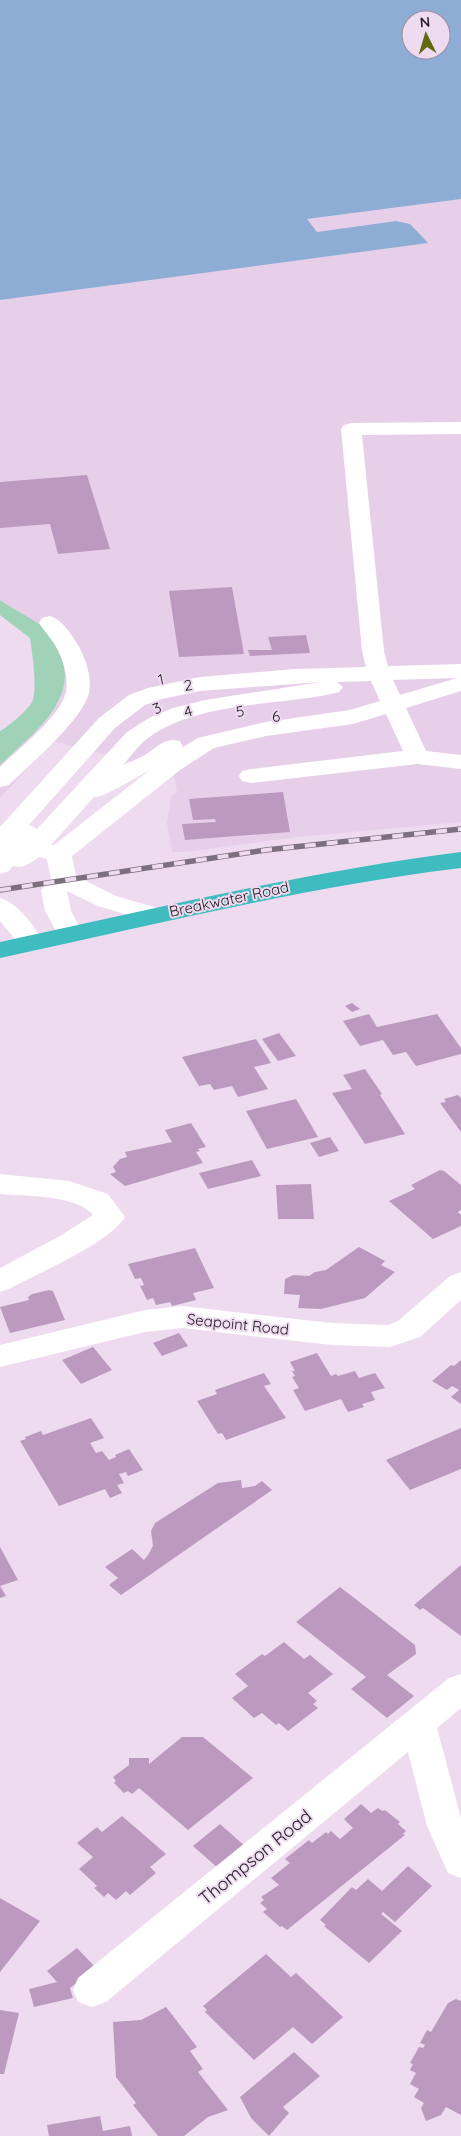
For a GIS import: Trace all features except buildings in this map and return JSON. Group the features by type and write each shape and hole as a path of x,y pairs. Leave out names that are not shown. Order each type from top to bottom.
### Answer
{"highway":[{"name":"Breakwater Road","path":"0,950 155,915 344,876 396,867 461,860"}],"street":[{"path":"416,757 379,674 373,652 350,429 461,428"},
{"path":"0,780 66,712 77,694 77,674 72,655 64,638 50,624"},
{"path":"379,674 461,671"},
{"name":"6","path":"73,805 116,778 153,760 188,738 247,720 306,713 379,674"},
{"name":"4","path":"0,876 9,838 73,805 135,737 166,718 186,710 232,701 300,695 379,674"},
{"name":"3","path":"0,866 9,838 120,730 150,709 173,702 228,691 379,674"},
{"path":"58,854 172,766 206,743 266,728 353,717 461,684"},
{"path":"251,776 416,757 461,762"},
{"path":"9,838 58,854"},
{"path":"58,854 64,880"},
{"path":"64,880 107,901 155,915"},
{"path":"64,880 54,890 58,911 70,934"},
{"path":"0,906 32,943"},
{"path":"0,1184 70,1191 98,1201 110,1217 89,1234 36,1260 0,1281"},
{"name":"Seapoint Road","path":"0,1356 145,1321 182,1317 332,1334 390,1336 409,1330 461,1283"},
{"name":"Thompson Road","path":"92,1990 461,1688"},
{"path":"418,1724 445,1826 461,1862"}],"shaded area":[{"path":"461,199 461,822 297,837 185,852 172,852 167,823 171,797 177,791 173,772 52,741 0,798 0,765 44,723 60,701 47,630 0,600 0,300 427,243 410,224 396,221 317,232 306,219"}],"green space":[{"path":"0,600 48,631 64,667 64,683 59,699 51,714 0,765 0,731 18,718 30,706 34,696 35,680 30,638 0,615"}],"water":[{"path":"0,0 461,0 461,199 307,219 317,232 396,221 410,224 428,243 0,300"}],"railway":[{"path":"0,890 266,850 461,829"}]}
